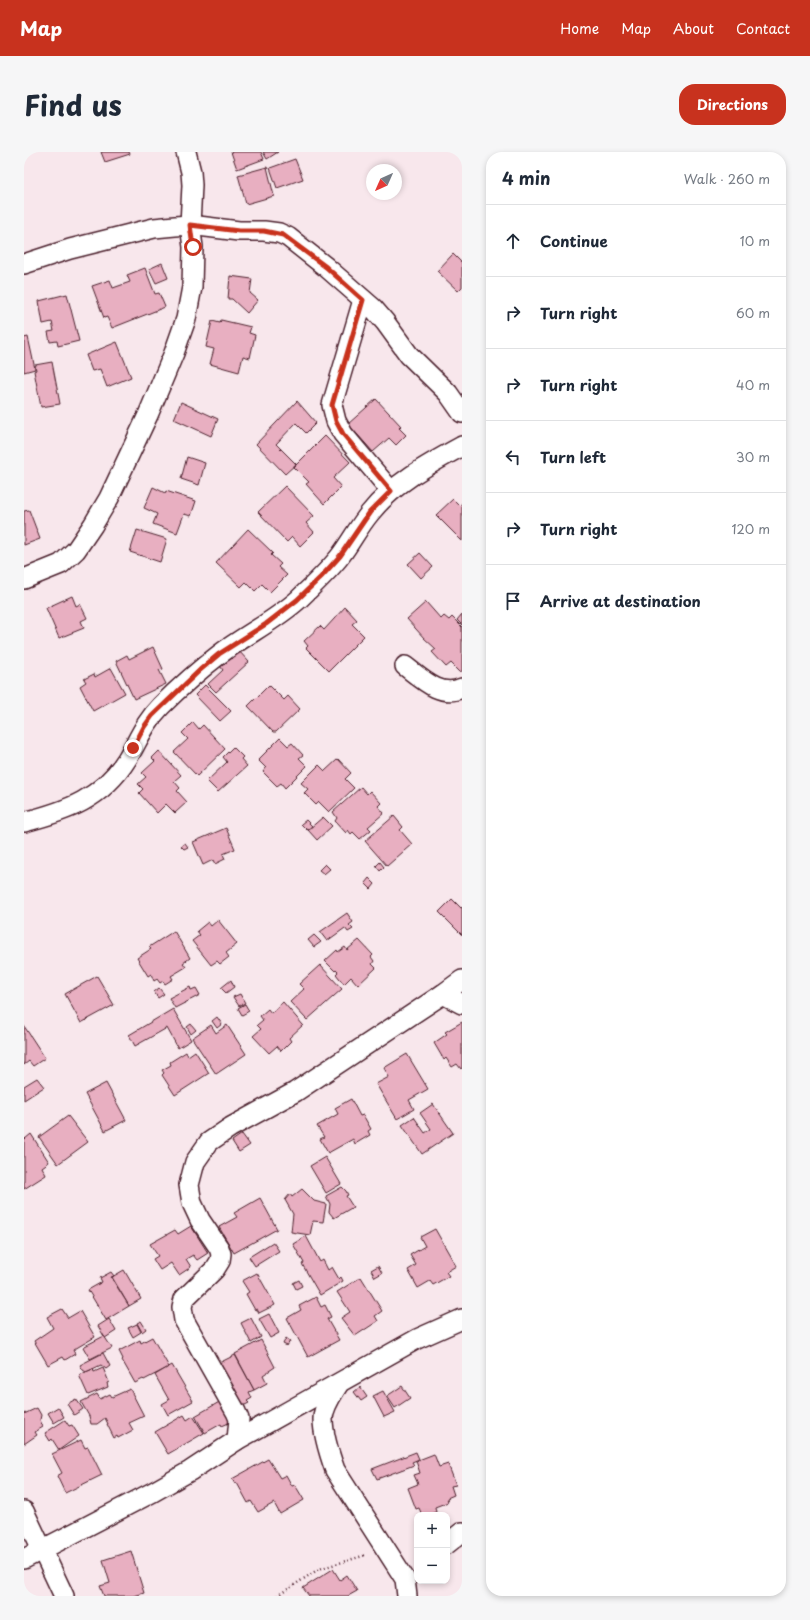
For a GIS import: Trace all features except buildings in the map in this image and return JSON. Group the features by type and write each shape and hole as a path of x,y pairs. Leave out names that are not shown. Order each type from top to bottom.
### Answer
{"street":[{"path":"24,579 61,564 71,555 93,525 116,484 148,415 174,353 186,319 192,287 193,271 190,225 192,185 191,172 186,152"},
{"path":"24,264 70,249 154,228 190,225 239,231 264,231 283,235 326,267 363,300 385,322 422,369 448,393 462,413"},
{"path":"363,300 332,405 336,421 343,434 391,491"},
{"path":"24,822 57,814 95,794 125,761 147,722 160,707 219,654 266,624 297,600 340,556 370,512 391,491 428,465 462,446"},
{"path":"405,666 440,690 452,692 462,688"},
{"path":"237,1440 239,1419 184,1320 182,1308 184,1299 218,1265 221,1254 219,1248 200,1220 192,1203 189,1185 195,1162 209,1142 231,1127 295,1092 462,980"},
{"path":"443,994 462,1004"},
{"path":"24,1559 164,1486 237,1440 338,1385 417,1339 462,1319"},
{"path":"338,1385 326,1406 323,1418 328,1450 335,1470 386,1549 410,1582 394,1596"},
{"path":"24,1511 64,1596"},
{"path":"450,1542 462,1532"}],"path":[{"path":"277,1596 319,1569 386,1549"}],"route":[{"path":"133,748 144,727 152,716 200,670 236,642 266,624 297,600 321,577 340,556 370,512 391,491 343,434 333,414 332,405 334,395 363,300 326,267 288,237 279,233 227,230 190,225 193,247"}]}
